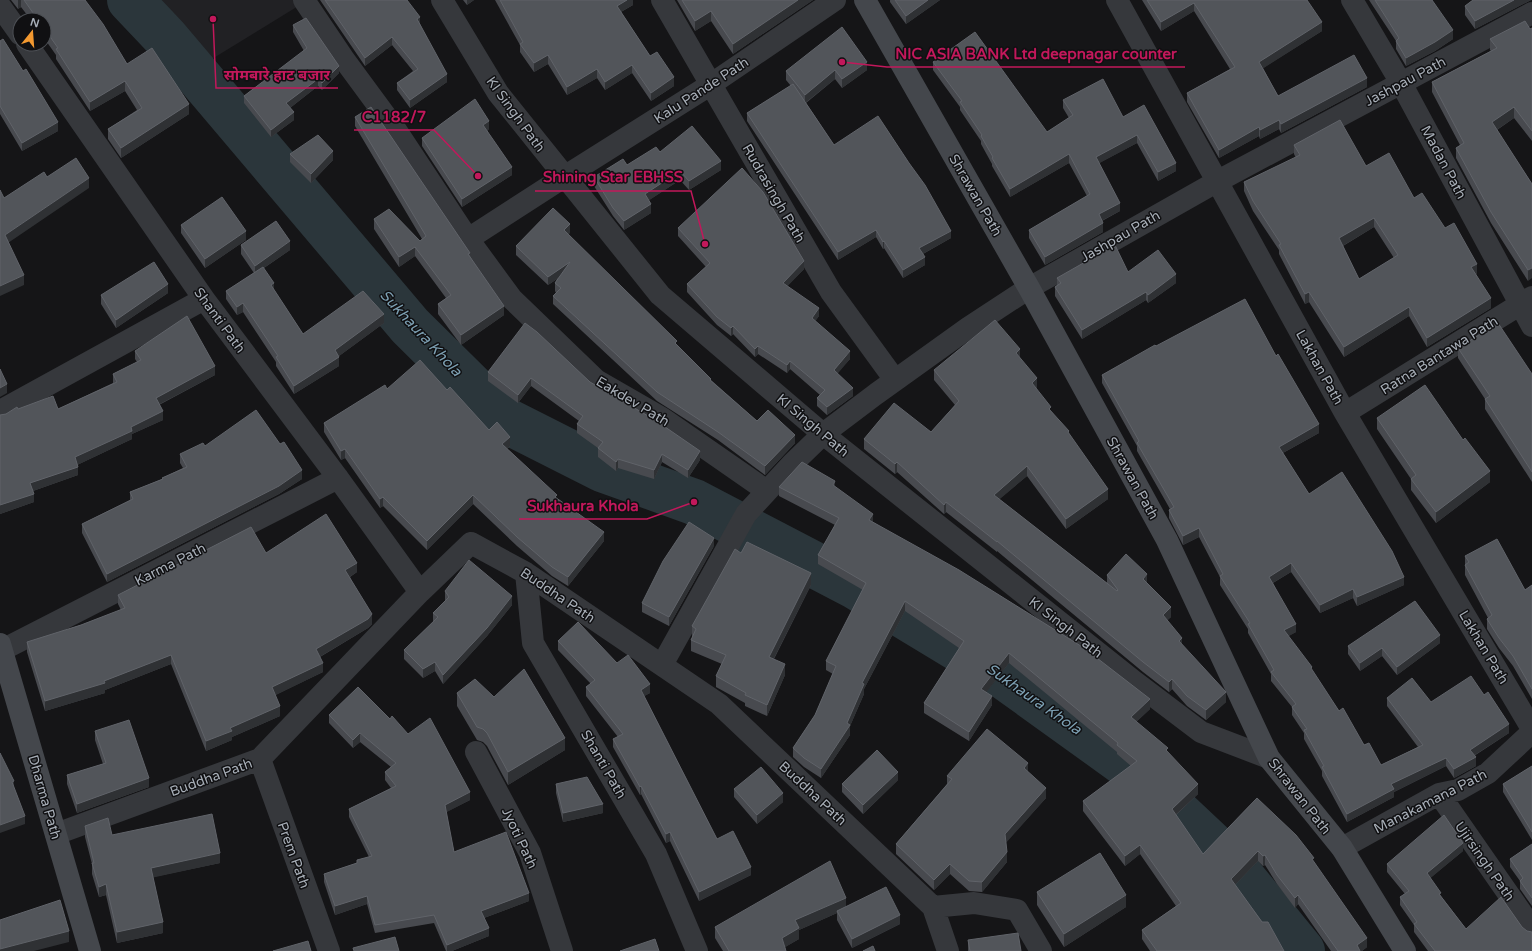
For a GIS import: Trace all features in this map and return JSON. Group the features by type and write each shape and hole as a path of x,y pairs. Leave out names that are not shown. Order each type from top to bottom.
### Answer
{"street":[{"name":"Eakdev Path","path":"304,0 343,58 396,130 468,239 512,299 596,380 662,418 767,491"},
{"name":"KI Singh Path","path":"442,0 498,93 660,295 823,434 1129,677 1201,732 1269,758"},
{"name":"Rudrasingh Path","path":"662,0 831,292 895,380"},
{"name":"Kalu Pande Path","path":"564,177 710,85 835,0"},
{"name":"Shrawan Path","path":"865,0 1030,288 1167,540 1269,758 1342,848 1406,951"},
{"name":"Lakhan Path","path":"1117,0 1345,413 1532,729"},
{"name":"Madan Path","path":"1352,0 1526,300 1532,326"},
{"path":"0,6 12,23"},
{"name":"Jashpau Path","path":"662,665 746,514 792,464 823,434 895,380 968,328 1030,288 1218,181 1532,13"},
{"name":"Shanti Path","path":"33,52 204,299 338,478 420,592"},
{"path":"468,239 564,177"},
{"path":"0,412 204,299"},
{"name":"Ratna Bantawa Path","path":"1345,413 1526,300"},
{"name":"Karma Path","path":"1,647 338,478"},
{"name":"Buddha Path","path":"56,834 260,759 420,592 471,543 526,573 719,704 933,907"},
{"name":"Shanti Path","path":"526,573 533,643 656,854 697,951"},
{"name":"Dharma Path","path":"1,647 90,951"},
{"name":"Manakamana Path","path":"1342,848 1438,794 1458,790 1488,773 1532,732"},
{"name":"Jyoti Path","path":"476,752 530,853 562,951"},
{"name":"Prem Path","path":"260,759 329,951"},
{"name":"Ujirsingh Path","path":"1438,794 1532,928"},
{"path":"948,951 933,907 974,904 1018,910 1041,951"}],"shaded area":[{"path":"130,0 308,0 194,70"}],"building":[{"path":"24,0 85,0 103,24 127,64 152,48 189,104 121,148 108,129 142,108 125,81 90,102 56,49 58,48 52,39 52,12 32,12"},
{"path":"325,0 407,0 420,17 417,19 447,74 410,100 397,83 418,69 392,37 365,58"},
{"path":"500,0 627,0 617,6 650,56 657,52 674,77 651,93 632,65 605,82 597,69 567,87 548,55 534,63 520,44 523,42"},
{"path":"682,0 798,0 733,44 711,11 695,21"},
{"path":"895,0 928,0 906,16"},
{"path":"1147,0 1307,0 1322,22 1259,62 1278,96 1354,55 1367,78 1281,124 1279,120 1260,130 1259,127 1219,150 1187,93 1235,67 1194,3 1161,22"},
{"path":"1375,0 1432,0 1453,30 1406,58 1396,41 1399,38"},
{"path":"1473,0 1514,0 1475,21 1465,6"},
{"path":"306,18 339,66 322,83 318,79 286,103 294,112 271,130 244,96 307,48 293,25"},
{"path":"1525,21 1530,29 1532,28 1532,131 1514,107 1492,122 1532,184 1532,268 1528,270 1491,212 1456,148 1464,143 1432,82 1497,48 1490,39"},
{"path":"842,27 867,62 842,79 835,70 805,95 786,71"},
{"path":"975,32 1047,132 1073,115 1063,100 1103,79 1123,117 1144,105 1176,163 1158,172 1137,135 1096,157 1120,203 1099,214 1103,223 1045,257 1029,230 1090,194 1069,154 1010,189 992,158 993,157 981,136 982,135 960,102 962,101 933,62"},
{"path":"3,39 23,71 26,69 58,122 22,143 0,106 0,41"},
{"path":"793,84 834,145 878,116 925,185 951,231 919,248 925,257 903,270 876,230 838,252 747,113"},
{"path":"475,99 489,121 483,125 512,167 462,199 422,138"},
{"path":"371,107 504,306 461,335 438,304 451,295 415,247 399,257 374,219 389,209 420,241 426,236 355,117"},
{"path":"1340,120 1366,166 1389,153 1414,198 1422,193 1445,228 1454,223 1477,264 1471,267 1491,298 1427,338 1409,307 1344,347 1309,292 1305,294 1279,245 1281,244 1253,201 1244,182 1300,155 1294,145","holes":["1374,218 1398,255 1359,279 1339,238"]},
{"path":"692,126 721,161 689,181 680,171 645,194 651,204 624,221 613,208 594,177 623,159 627,165 656,147 660,152"},
{"path":"318,135 333,151 311,174 290,154"},
{"path":"76,158 89,178 5,235 24,275 0,286 0,190 4,198 44,172 47,177"},
{"path":"742,168 763,192 804,261 783,283 819,308 812,318 850,351 834,370 853,388 827,407 817,398 825,390 790,361 787,365 758,346 755,349 733,326 731,328 717,317 687,284 710,263 678,228"},
{"path":"222,197 246,231 205,259 181,225"},
{"path":"553,208 570,224 564,230 677,341 675,343 711,379 710,380 757,421 768,410 795,435 765,466 718,432 657,392 553,296 561,288 555,283 570,262 548,277 516,246"},
{"path":"276,221 290,241 255,266 241,245"},
{"path":"1115,245 1128,272 1158,250 1176,274 1148,295 1146,292 1082,330 1055,287 1061,283 1057,278"},
{"path":"154,262 168,284 116,320 101,295"},
{"path":"263,267 274,283 271,285 303,334 363,291 384,314 335,350 339,357 294,386 276,357 278,356 243,303 237,307 226,291"},
{"path":"1245,299 1276,356 1278,354 1319,424 1279,447 1309,494 1342,472 1392,551 1404,577 1357,597 1353,589 1320,605 1291,563 1269,577 1296,624 1284,630 1312,667 1311,668 1339,711 1343,708 1364,745 1369,743 1381,765 1423,745 1387,698 1412,678 1431,702 1471,676 1484,695 1488,692 1509,724 1470,750 1476,757 1454,769 1446,758 1391,784 1394,789 1347,814 1322,767 1324,766 1304,730 1307,729 1292,707 1296,704 1271,672 1274,670 1248,624 1250,623 1220,576 1223,574 1199,528 1183,536 1169,510 1174,507 1137,443 1139,441 1102,375 1155,345 1156,346"},
{"path":"187,316 215,366 156,398 163,411 131,427 132,431 75,457 78,467 30,483 34,494 0,505 0,415 6,414 17,407 18,409 53,396 58,409 117,382 113,374 141,360 135,351"},
{"path":"995,320 1020,349 1016,353 1037,378 1032,383 1051,407 1049,409 1069,431 1068,432 1108,489 1066,519 1027,466 994,495 1117,591 1118,590 1107,575 1126,554 1147,574 1143,579 1171,607 1163,615 1182,638 1179,641 1226,692 1206,710 1187,696 1172,679 1169,682 1143,662 997,541 946,502 944,505 897,462 895,464 864,439 894,403 931,432 959,401 934,370"},
{"path":"525,323 537,332 590,382 655,420 700,451 688,470 662,454 654,470 618,459 616,462 598,448 603,442 577,424 583,416 531,378 518,395 488,372"},
{"path":"1498,323 1532,374 1532,472 1485,399 1490,396 1458,348"},
{"path":"420,360 447,390 450,387 489,430 497,422 510,437 502,444 557,495 555,497 604,532 568,577 552,567 517,537 473,495 427,541 383,497 380,499 345,449 341,451 324,423 385,385 387,389"},
{"path":"0,369 7,384 0,388"},
{"path":"1425,385 1463,440 1465,438 1490,471 1436,512 1411,479 1416,475 1377,418"},
{"path":"256,410 280,444 284,442 302,470 279,486 107,574 82,524 133,499 130,492 163,479 162,478 187,467 180,454 203,443 205,446"},
{"path":"802,462 835,481 833,485 873,514 869,520 959,570 1084,648 1150,699 1131,717 1168,748 1166,750 1198,784 1172,809 1203,854 1257,798 1296,835 1314,858 1312,859 1367,938 1357,945 1360,951 1338,951 1298,895 1295,898 1277,875 1265,855 1263,856 1258,851 1231,879 1262,922 1268,922 1284,951 1157,951 1142,930 1181,903 1140,845 1125,856 1083,801 1137,761 1117,745 1118,743 1009,653 981,689 992,696 969,732 924,703 964,641 905,601 862,683 864,684 847,723 850,725 821,769 804,758 793,748 815,715 836,666 826,661 866,583 818,555 839,518 779,487"},
{"path":"326,514 357,563 345,570 372,614 368,619 316,649 323,663 272,687 280,706 230,728 232,731 206,741 171,655 104,681 105,683 45,701 27,642 81,625 125,608 118,595 251,527 266,553"},
{"path":"689,522 714,538 669,617 642,603 663,561"},
{"path":"1497,539 1525,590 1532,585 1532,689 1513,656 1487,619 1492,615 1465,565 1469,562 1465,556"},
{"path":"747,542 811,573 769,657 785,664 767,705 745,695 746,693 716,676 726,655 691,640 696,629 692,626 735,549 741,553"},
{"path":"469,560 512,596 487,628 443,675 435,662 423,669 404,650 438,617 433,613 449,597 445,591"},
{"path":"1415,601 1440,635 1397,667 1382,648 1360,663 1348,646"},
{"path":"578,622 617,663 628,655 650,684 641,690 717,839 733,831 751,867 699,892 670,832 666,834 641,786 640,787 613,739 623,734 586,687 595,680 558,641"},
{"path":"524,669 565,738 508,772 487,733 483,729 477,727 457,693 475,679 494,697"},
{"path":"358,687 390,719 392,716 408,734 430,718 470,792 445,805 454,852 506,832 529,893 481,911 489,928 447,945 434,915 375,925 367,896 335,906 324,874 357,863 357,860 372,856 349,809 396,786 385,772 396,763 360,733 353,740 329,715"},
{"path":"129,720 149,778 77,804 67,775 106,763 95,731"},
{"path":"987,729 1028,763 1024,768 1046,788 1005,834 1007,852 982,882 969,881 950,864 934,880 896,844 952,779 947,776"},
{"path":"877,750 898,772 863,805 842,784"},
{"path":"0,753 14,781 12,782 25,816 0,825"},
{"path":"1532,766 1532,832 1503,784"},
{"path":"761,767 783,793 757,815 734,789"},
{"path":"587,777 603,804 563,813 556,784"},
{"path":"212,814 220,853 151,868 163,922 117,932 106,884 99,887 92,863 94,863 85,826 108,818 112,835"},
{"path":"1444,815 1463,843 1427,873 1441,893 1439,894 1466,929 1501,897 1522,927 1527,931 1532,932 1532,951 1435,951 1414,924 1417,922 1400,897 1409,891 1387,864"},
{"path":"1532,844 1532,898 1520,881 1523,878 1510,859"},
{"path":"1100,853 1126,895 1064,934 1037,892"},
{"path":"830,861 846,898 795,920 799,928 782,938 786,951 729,951 715,927"},
{"path":"886,887 900,915 852,939 837,911"},
{"path":"60,900 69,931 0,949 0,920"},
{"path":"1018,933 1021,951 970,951 968,940"},
{"path":"395,937 399,951 354,951 353,948"},
{"path":"655,939 659,951 620,951"},
{"path":"308,941 311,951 273,951"},
{"path":"873,946 875,951 863,951"}],"waterway":[{"name":"Sukhaura Khola","path":"130,0 166,38 410,326 505,420 602,469 694,502 855,586 1002,675 1127,765 1227,859 1302,951"}],"place":[{"name":"साेमबारे हाट बजार","path":"213,19"},
{"name":"NIC ASIA BANK Ltd deepnagar counter","path":"842,62"},
{"name":"C1182/7","path":"478,176"},
{"name":"Shining Star EBHSS","path":"705,244"},
{"name":"Sukhaura Khola","path":"694,502"}]}
